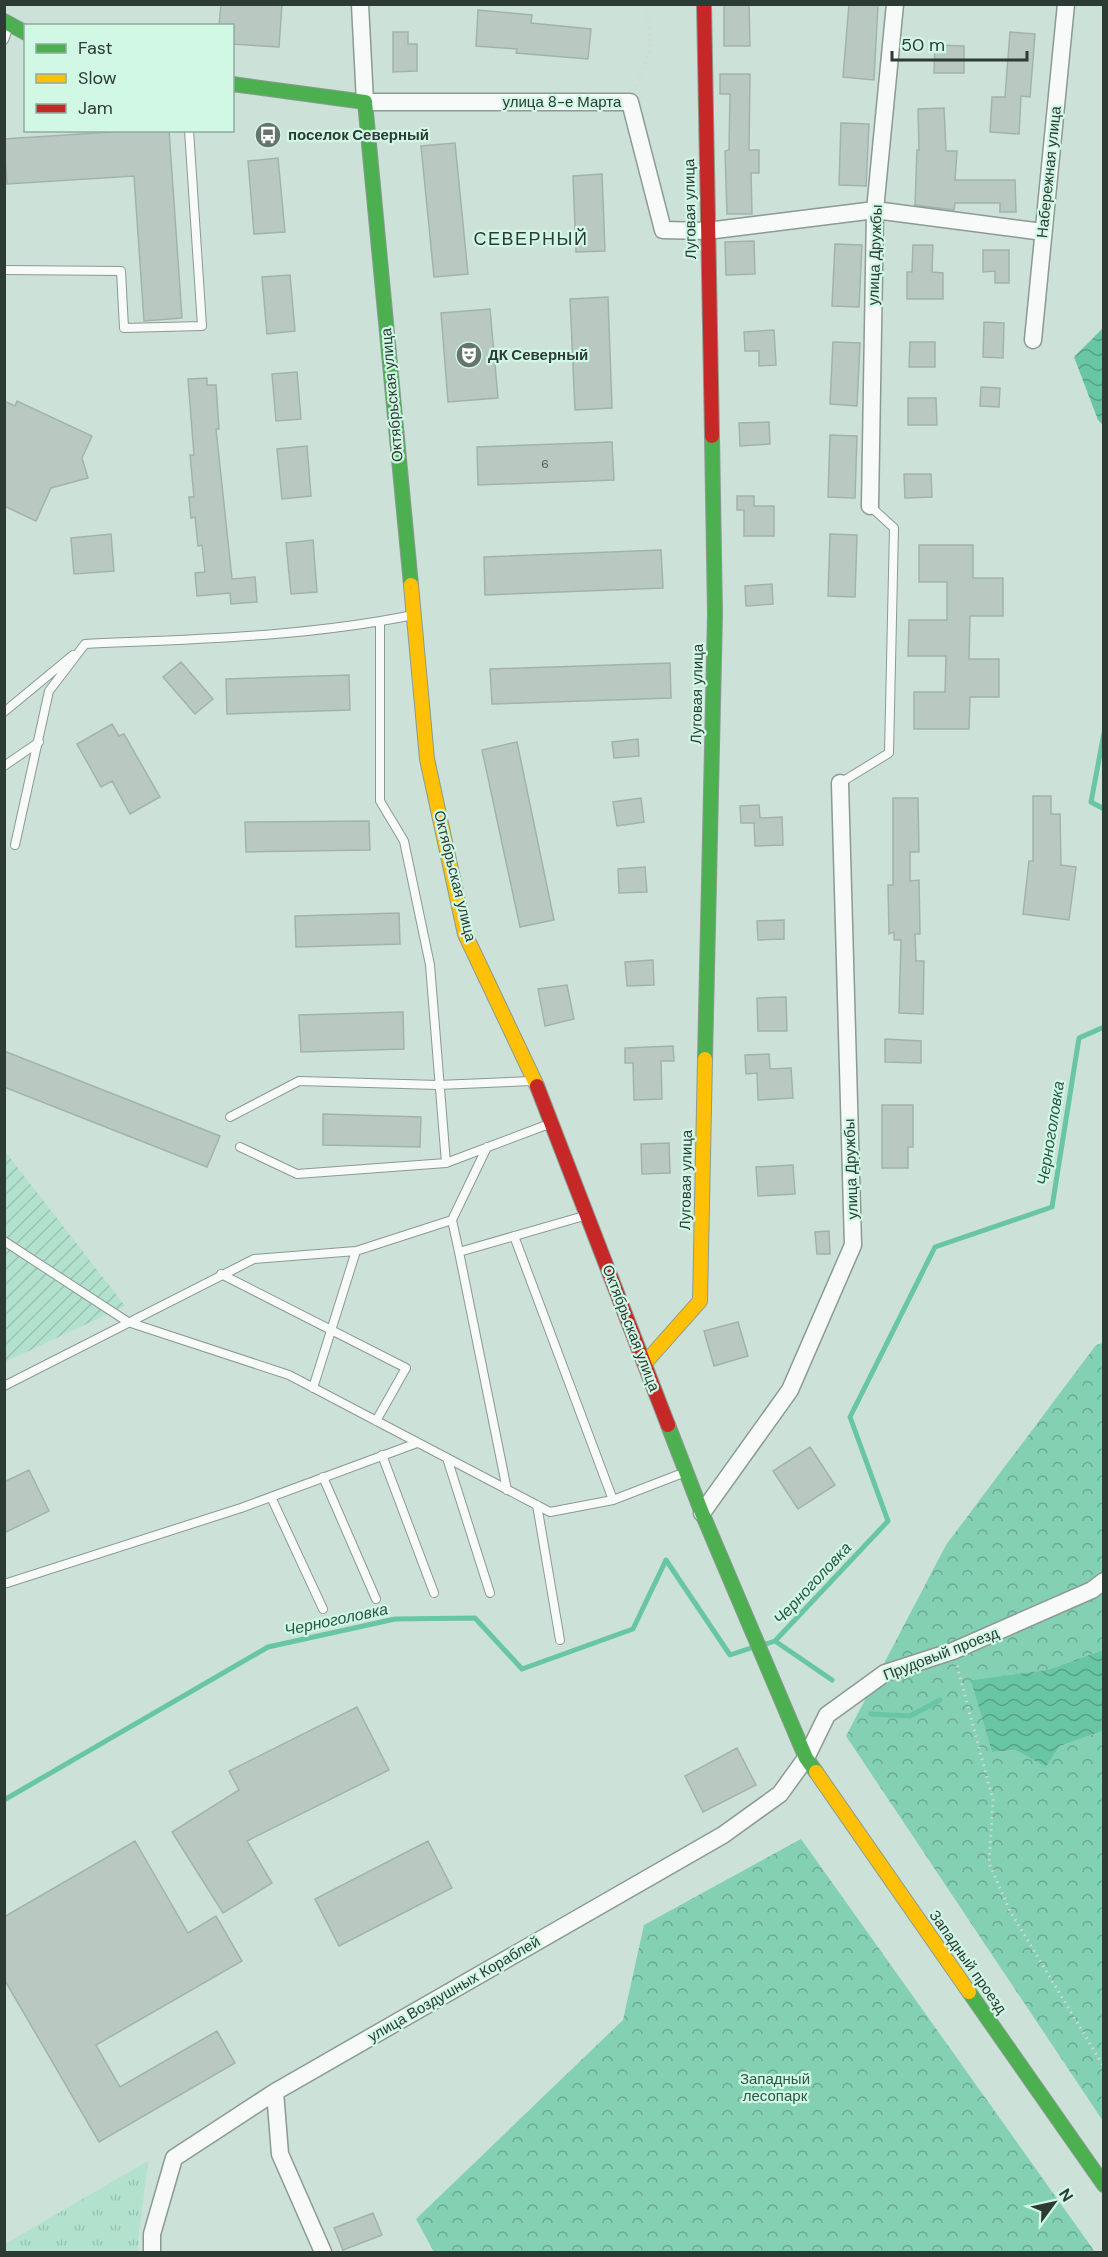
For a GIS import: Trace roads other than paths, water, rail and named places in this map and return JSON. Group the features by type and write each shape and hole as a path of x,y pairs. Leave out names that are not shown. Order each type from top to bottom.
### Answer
{"street":[{"name":"Октябрьская улица","path":"360,4 364,102 427,759 465,934 536,1081 702,1513 806,1758"},
{"name":"Луговая улица","path":"645,1364 700,1301 715,614 704,4"},
{"name":"улица Дружбы","path":"870,506 875,210 895,4"},
{"name":"Набережная улица","path":"1033,340 1066,4"},
{"path":"7,23 24,32"},
{"name":"улица 8-е Марта","path":"234,84 364,102 630,102 663,230 707,231 875,210 1043,232"},
{"name":"улица Дружбы","path":"702,1513 789,1390 853,1245 840,783"},
{"name":"Прудовый проезд","path":"806,1758 827,1715 885,1673 953,1651 1092,1590 1104,1581"},
{"name":"улица Воздушных Кораблей","path":"152,2253 152,2234 174,2158 275,2092 723,1835 780,1794 806,1758"},
{"name":"Западный проезд","path":"806,1758 1104,2185"},
{"path":"275,2092 280,2154 323,2253"}],"lane":[{"path":"4,40 7,23"},
{"path":"4,270 121,271 124,328 202,327 189,132"},
{"path":"840,783 889,753 894,528 870,506"},
{"path":"4,712 85,644 217,638 380,622 413,615"},
{"path":"380,622 380,801 404,841 430,965 446,1163"},
{"path":"15,845 49,692 85,644"},
{"path":"4,766 39,742"},
{"path":"230,1117 299,1081 438,1085 536,1081"},
{"path":"240,1147 297,1174 446,1163 552,1123"},
{"path":"487,1147 452,1220 507,1490"},
{"path":"459,1252 587,1215"},
{"path":"4,1386 254,1259 356,1251 452,1220"},
{"path":"514,1236 614,1500"},
{"path":"6,1244 128,1322 289,1375 550,1512 614,1500 686,1472"},
{"path":"313,1388 356,1251"},
{"path":"221,1274 332,1328 406,1368 376,1421"},
{"path":"4,1584 271,1497 417,1443"},
{"path":"382,1455 434,1593"},
{"path":"447,1458 490,1593"},
{"path":"323,1477 376,1599"},
{"path":"271,1497 323,1609"},
{"path":"537,1505 560,1640"}],"water":[{"path":"1103,328 1103,425 1098,420 1074,357"},
{"path":"1103,1650 1103,1731 1060,1746 1046,1767 1015,1750 992,1752 971,1680 1047,1670"}],"waterway":[{"name":"Черноголовка","path":"1104,733 1091,802 1104,809"},
{"name":"Черноголовка","path":"763,1645 775,1641 888,1521 850,1417 935,1247 1052,1207 1079,1038 1104,1027"},
{"name":"Черноголовка","path":"4,1800 268,1647 395,1619 475,1618 522,1669 633,1629 666,1560 730,1655 751,1648"},
{"path":"775,1641 832,1680"},
{"path":"871,1714 910,1716 940,1700"}],"place":[{"name":"поселок Северный","path":"268,135"},
{"name":"ДК Северный","path":"469,355"}],"district":[{"name":"СЕВЕРНЫЙ","path":"531,239"}],"park label":[{"name":"Западный лесопарк","path":"775,2088"}]}
